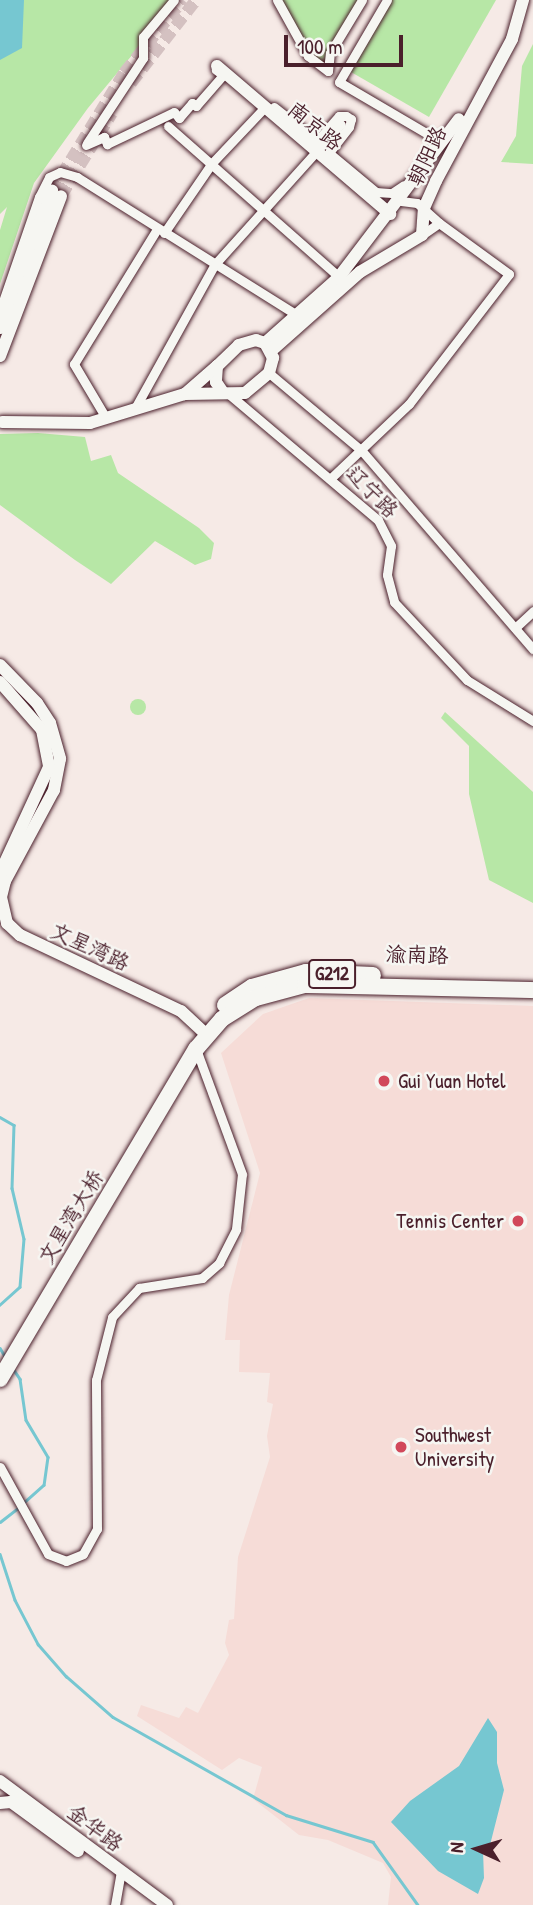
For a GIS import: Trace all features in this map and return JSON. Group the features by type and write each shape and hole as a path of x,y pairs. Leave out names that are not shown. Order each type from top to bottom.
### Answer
{"highway":[{"name":"渝南路","path":"176,1074 200,1035 252,987 306,972 533,980"},
{"name":"渝南路","path":"200,1035 256,998 304,985 533,990"},
{"name":"文星湾大桥","path":"0,1364 176,1074"},
{"name":"文星湾大桥","path":"0,1380 176,1074"}],"street":[{"path":"174,0 144,37 143,58 86,145 104,137 107,144 174,111 179,118 192,103 196,106 223,75 213,68 217,66 317,141 339,116 351,119 349,127 329,153 376,192 399,191 438,140 339,82 387,0"},
{"path":"277,0 308,56 328,71 330,53 362,0"},
{"path":"516,0 505,37 455,126 401,201 339,276 295,314 268,347 269,373 362,451 533,649"},
{"name":"朝阳路","path":"422,235 424,208 433,187 512,39 523,0"},
{"name":"南京路","path":"217,66 263,109 390,214"},
{"path":"106,418 74,364 160,231 212,163 263,109"},
{"path":"134,410 215,264 314,150 341,124"},
{"path":"168,126 339,276"},
{"path":"0,310 27,228 49,177 60,172 77,177 295,314"},
{"path":"419,175 421,187 433,187"},
{"path":"0,328 56,193 0,356"},
{"path":"332,477 409,404 509,274 439,223 424,208 401,201"},
{"path":"268,347 360,272 439,223"},
{"path":"185,394 247,341 268,347"},
{"path":"217,366 216,382 226,393"},
{"path":"1,421 90,423 185,394 245,393 269,373"},
{"name":"辽宁路","path":"226,393 332,477 387,532 391,546 387,575 394,602 467,680 533,721"},
{"path":"515,628 533,611"},
{"name":"文星湾路","path":"0,665 37,703 50,723 60,759 54,790 3,868"},
{"name":"文星湾路","path":"0,682 42,730 49,767 3,868 3,913 12,929 181,1011 200,1035"},
{"name":"文星湾路","path":"0,927 17,942 172,1014 200,1035"},
{"path":"0,1467 47,1554 57,1561 83,1554 93,1542 99,1487 96,1380 111,1317 139,1288 202,1278 219,1263 236,1229 242,1174 200,1035"},
{"name":"金华路","path":"0,1782 5,1797 121,1877 167,1905"},
{"path":"115,1905 121,1877"},
{"name":"金华路","path":"121,1877 153,1905"}],"shaded area":[{"name":"Southwest University","path":"309,998 533,1006 533,1905 388,1905 391,1877 383,1863 328,1840 299,1835 253,1799 262,1767 239,1758 222,1770 137,1716 141,1705 179,1718 186,1707 198,1713 229,1655 225,1643 229,1620 234,1619 238,1557 270,1457 267,1436 273,1404 267,1402 270,1373 239,1372 240,1340 225,1340 229,1295 260,1173 221,1053 263,1014"}],"green space":[{"path":"0,0 178,0 88,108 34,183 0,284 0,230 7,207 0,214"},
{"path":"277,0 360,0 328,71 314,62"},
{"path":"392,0 496,0 429,117 351,72"},
{"path":"533,44 533,164 501,162 516,136 522,66"},
{"path":"38,433 85,437 91,461 111,455 118,473 199,528 214,543 211,559 195,565 155,541 111,584 75,560 0,505 0,434"},
{"path":"135,699 141,699 146,707 144,713 135,715 130,710 130,704"},
{"path":"445,712 533,792 533,903 489,880 469,794 469,746 441,718"}],"water":[{"path":"0,0 24,0 22,48 0,60"},
{"path":"488,1718 497,1732 497,1763 504,1790 490,1845 483,1851 484,1878 478,1894 438,1871 391,1822 410,1801 459,1766"}],"waterway":[{"path":"0,1117 14,1125 12,1188 24,1239 20,1287 0,1305"},
{"path":"0,1348 6,1358"},
{"path":"14,1370 20,1379 26,1420 48,1457 44,1485 24,1503"},
{"path":"0,1522 19,1507"},
{"path":"0,1554 15,1600 38,1644 66,1676 113,1717 286,1815 373,1842 418,1905"}],"tunnel":[{"path":"52,191 124,73 183,0"},
{"path":"131,83 196,0"},
{"path":"61,196 112,113"}],"place":[{"name":"Gui Yuan Hotel","path":"384,1081"},
{"name":"Tennis Center","path":"518,1221"},
{"name":"Southwest University","path":"401,1447"}]}
